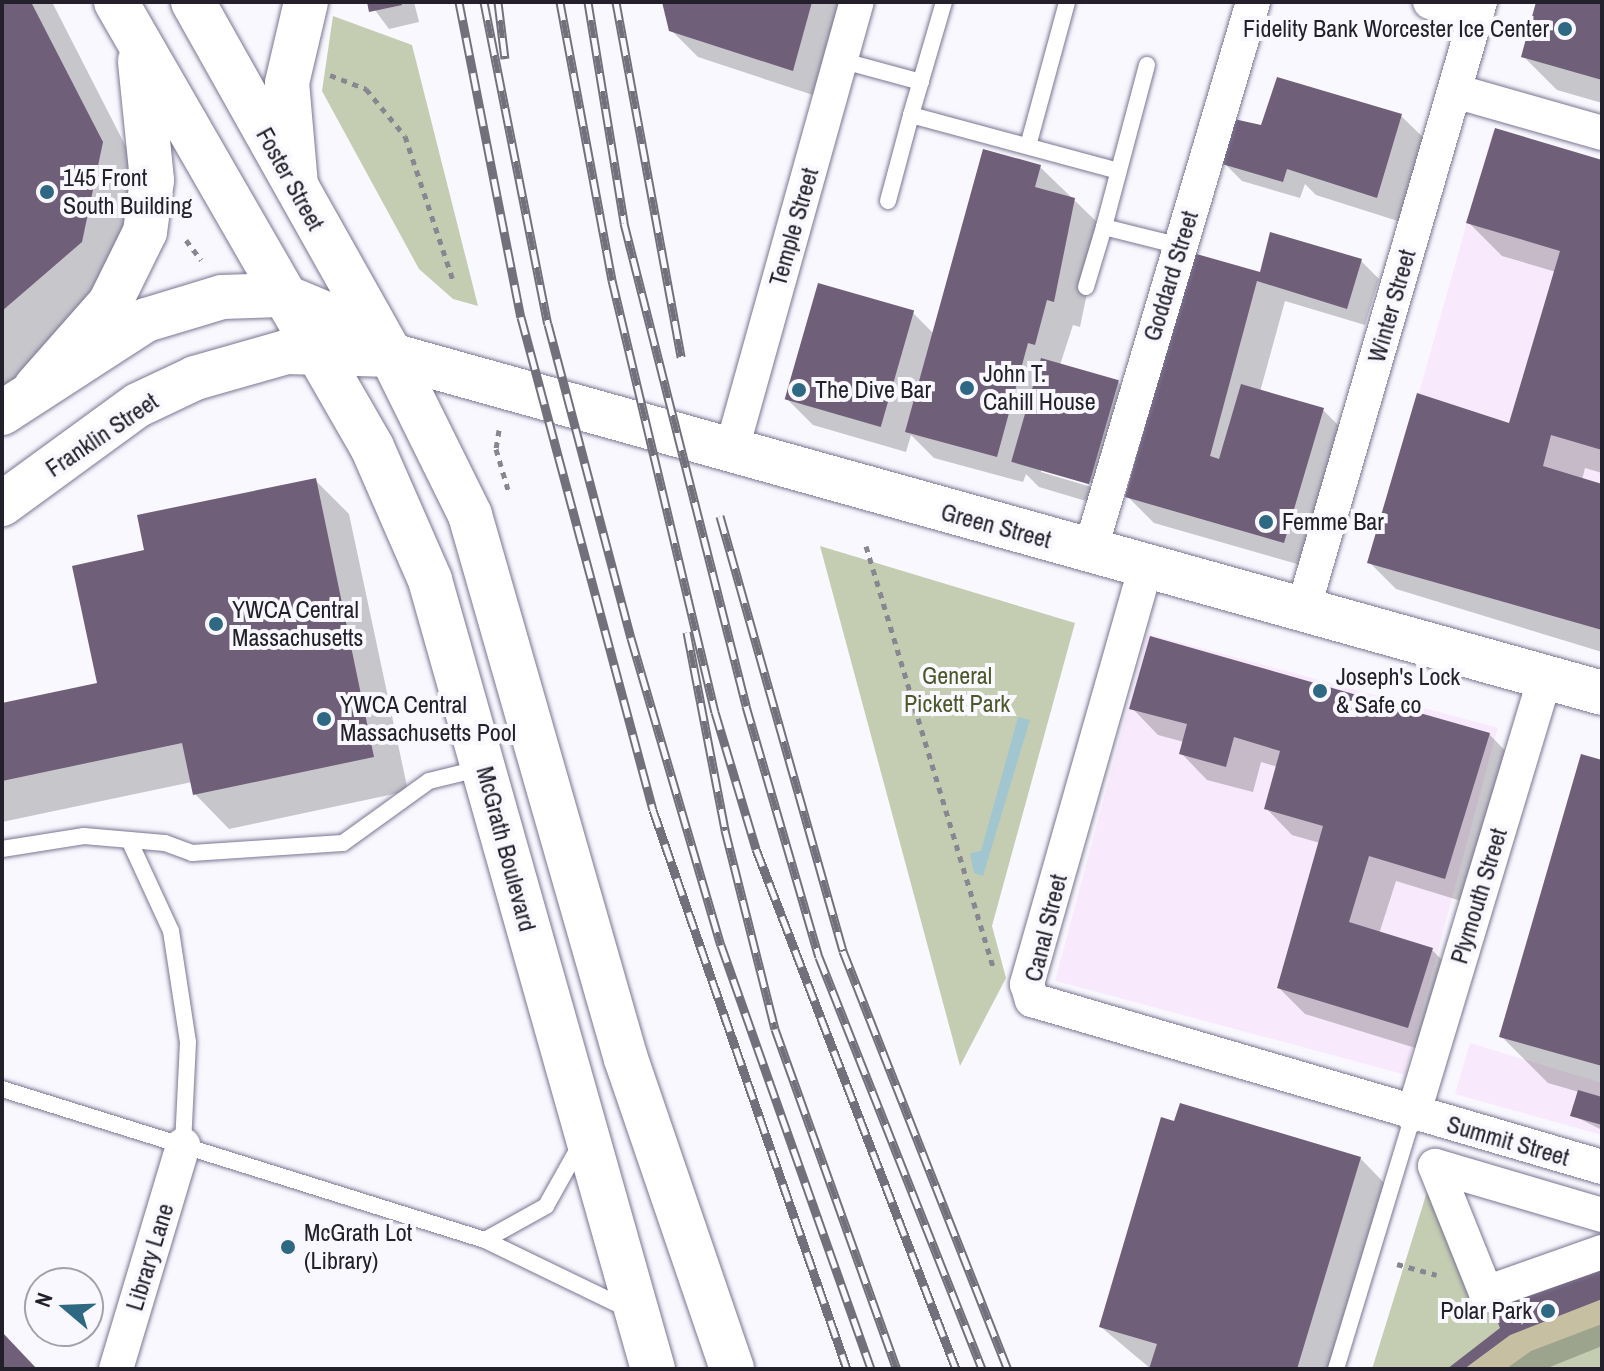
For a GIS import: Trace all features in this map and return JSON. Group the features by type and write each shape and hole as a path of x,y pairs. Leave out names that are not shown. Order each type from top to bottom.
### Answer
{"main road":[{"path":"116,2 281,295"},
{"name":"Foster Street","path":"193,2 298,195 391,355"},
{"path":"298,195 287,83 306,2"},
{"path":"36,387 110,303 145,232 151,156 136,39"},
{"path":"2,413 36,387 146,320 222,297 281,295 353,325 391,355 455,479 485,556 626,1059 732,1369"},
{"name":"McGrath Boulevard","path":"281,295 372,447 430,580 653,1369"},
{"name":"Franklin Street","path":"2,504 138,405 245,361 312,349 391,355"},
{"name":"Green Street","path":"391,355 1602,693"}],"street":[{"name":"Temple Street","path":"731,452 857,2"},
{"name":"Goddard Street","path":"1090,551 1253,2"},
{"path":"1430,2 1478,9"},
{"name":"Winter Street","path":"1303,610 1478,9"},
{"path":"1455,91 1602,133"},
{"name":"Canal Street","path":"1146,566 1027,984 1032,1000 1413,1115"},
{"name":"Plymouth Street","path":"1413,1115 1545,677"},
{"name":"Summit Street","path":"1413,1115 1602,1167"},
{"name":"Library Lane","path":"116,1369 183,1145"},
{"path":"1602,1215 1435,1166 1486,1293 1602,1252"}],"lane":[{"path":"888,201 944,2"},
{"path":"1028,146 1067,2"},
{"path":"840,60 921,82"},
{"path":"1086,287 1147,65"},
{"path":"911,115 1118,171"},
{"path":"1104,227 1180,246"},
{"path":"2,849 84,836 129,840 192,853 343,843 429,781 483,767"},
{"path":"129,840 171,931 188,1042 183,1145"},
{"path":"2,1089 485,1240 635,1314"},
{"path":"1336,1369 1413,1115"},
{"path":"485,1240 533,1217 563,1186 583,1128"}],"path":[{"path":"321,73 366,89 405,136 454,283"},
{"path":"181,236 206,268"},
{"path":"501,436 496,449 510,497"},
{"path":"866,546 997,979"}],"shaded area":[{"path":"1493,130 1602,161 1602,629 1371,564"},
{"path":"1148,634 1498,728 1405,1074 1055,981"},
{"path":"1470,1043 1602,1083 1602,1135 1455,1094"}],"green space":[{"path":"333,16 412,45 478,306 453,299 419,269 322,91"},
{"name":"General Pickett Park","path":"820,546 1075,623 992,926 1006,978 960,1066"},
{"path":"1435,1166 1487,1293 1602,1252 1602,1369 1372,1369"}],"sand":[{"path":"1602,1299 1602,1324 1531,1351 1506,1369 1464,1369 1510,1335"}],"water":[{"path":"1018,717 1030,720 983,876 974,873 970,853 981,851"}],"building":[{"name":"145 Front South Building","path":"2,2 31,2 103,142 82,242 2,311"},
{"path":"367,2 401,2 402,5 369,12"},
{"path":"662,2 812,2 793,71 669,31"},
{"name":"Fidelity Bank Worcester Ice Center","path":"1536,2 1602,2 1602,80 1521,57"},
{"path":"1277,77 1402,114 1377,198 1287,169 1283,182 1222,164 1234,119 1261,125"},
{"path":"1495,128 1602,160 1602,450 1551,435 1543,466 1602,484 1602,630 1367,563 1417,393 1509,423 1560,251 1466,223"},
{"path":"983,149 1041,165 1035,187 1075,198 1054,302 1047,300 1035,345 1028,343 997,457 905,432"},
{"path":"1270,232 1362,259 1347,309 1257,281 1210,456 1219,459 1241,384 1324,408 1284,543 1125,497 1193,253 1260,272"},
{"path":"818,283 914,311 881,427 785,399"},
{"path":"1041,358 1119,380 1089,484 1011,462"},
{"name":"YWCA Central Massachusetts","path":"316,478 374,757 193,795 182,743 2,781 2,703 97,683 72,566 144,550 137,515"},
{"path":"1150,636 1490,733 1445,879 1369,856 1349,922 1433,948 1408,1028 1277,988 1323,826 1264,809 1280,751 1234,737 1226,767 1179,754 1187,724 1129,709"},
{"path":"1581,754 1602,760 1602,1066 1499,1037"},
{"path":"1578,1090 1602,1097 1602,1125 1570,1116"},
{"path":"1180,1103 1361,1157 1297,1369 1149,1369 1157,1344 1099,1327 1161,1117 1174,1121"},
{"path":"1602,1252 1602,1299 1510,1335 1464,1369 1447,1369 1500,1328 1486,1293"},
{"path":"2,1332 37,1369 2,1369"}],"railway":[{"path":"459,2 521,317 653,810 847,1369"},
{"path":"484,2 548,324 631,638 721,945 871,1369"},
{"path":"498,2 505,59"},
{"path":"560,2 612,280 715,712 756,849 956,1369"},
{"path":"588,2 624,223 746,706 819,957 982,1369"},
{"path":"616,2 681,357"},
{"path":"720,516 843,951 1008,1369"},
{"path":"687,632 725,830 775,1029 897,1369"}],"place":[{"name":"Fidelity Bank Worcester Ice Center","path":"1565,29"},
{"name":"145 Front South Building","path":"47,192"},
{"name":"John T. Cahill House","path":"967,388"},
{"name":"The Dive Bar","path":"799,390"},
{"name":"Femme Bar","path":"1266,522"},
{"name":"YWCA Central Massachusetts","path":"216,624"},
{"name":"Joseph's Lock & Safe co","path":"1320,691"},
{"name":"YWCA Central Massachusetts Pool","path":"324,719"},
{"name":"McGrath Lot (Library)","path":"288,1247"},
{"name":"Polar Park","path":"1548,1311"}]}
